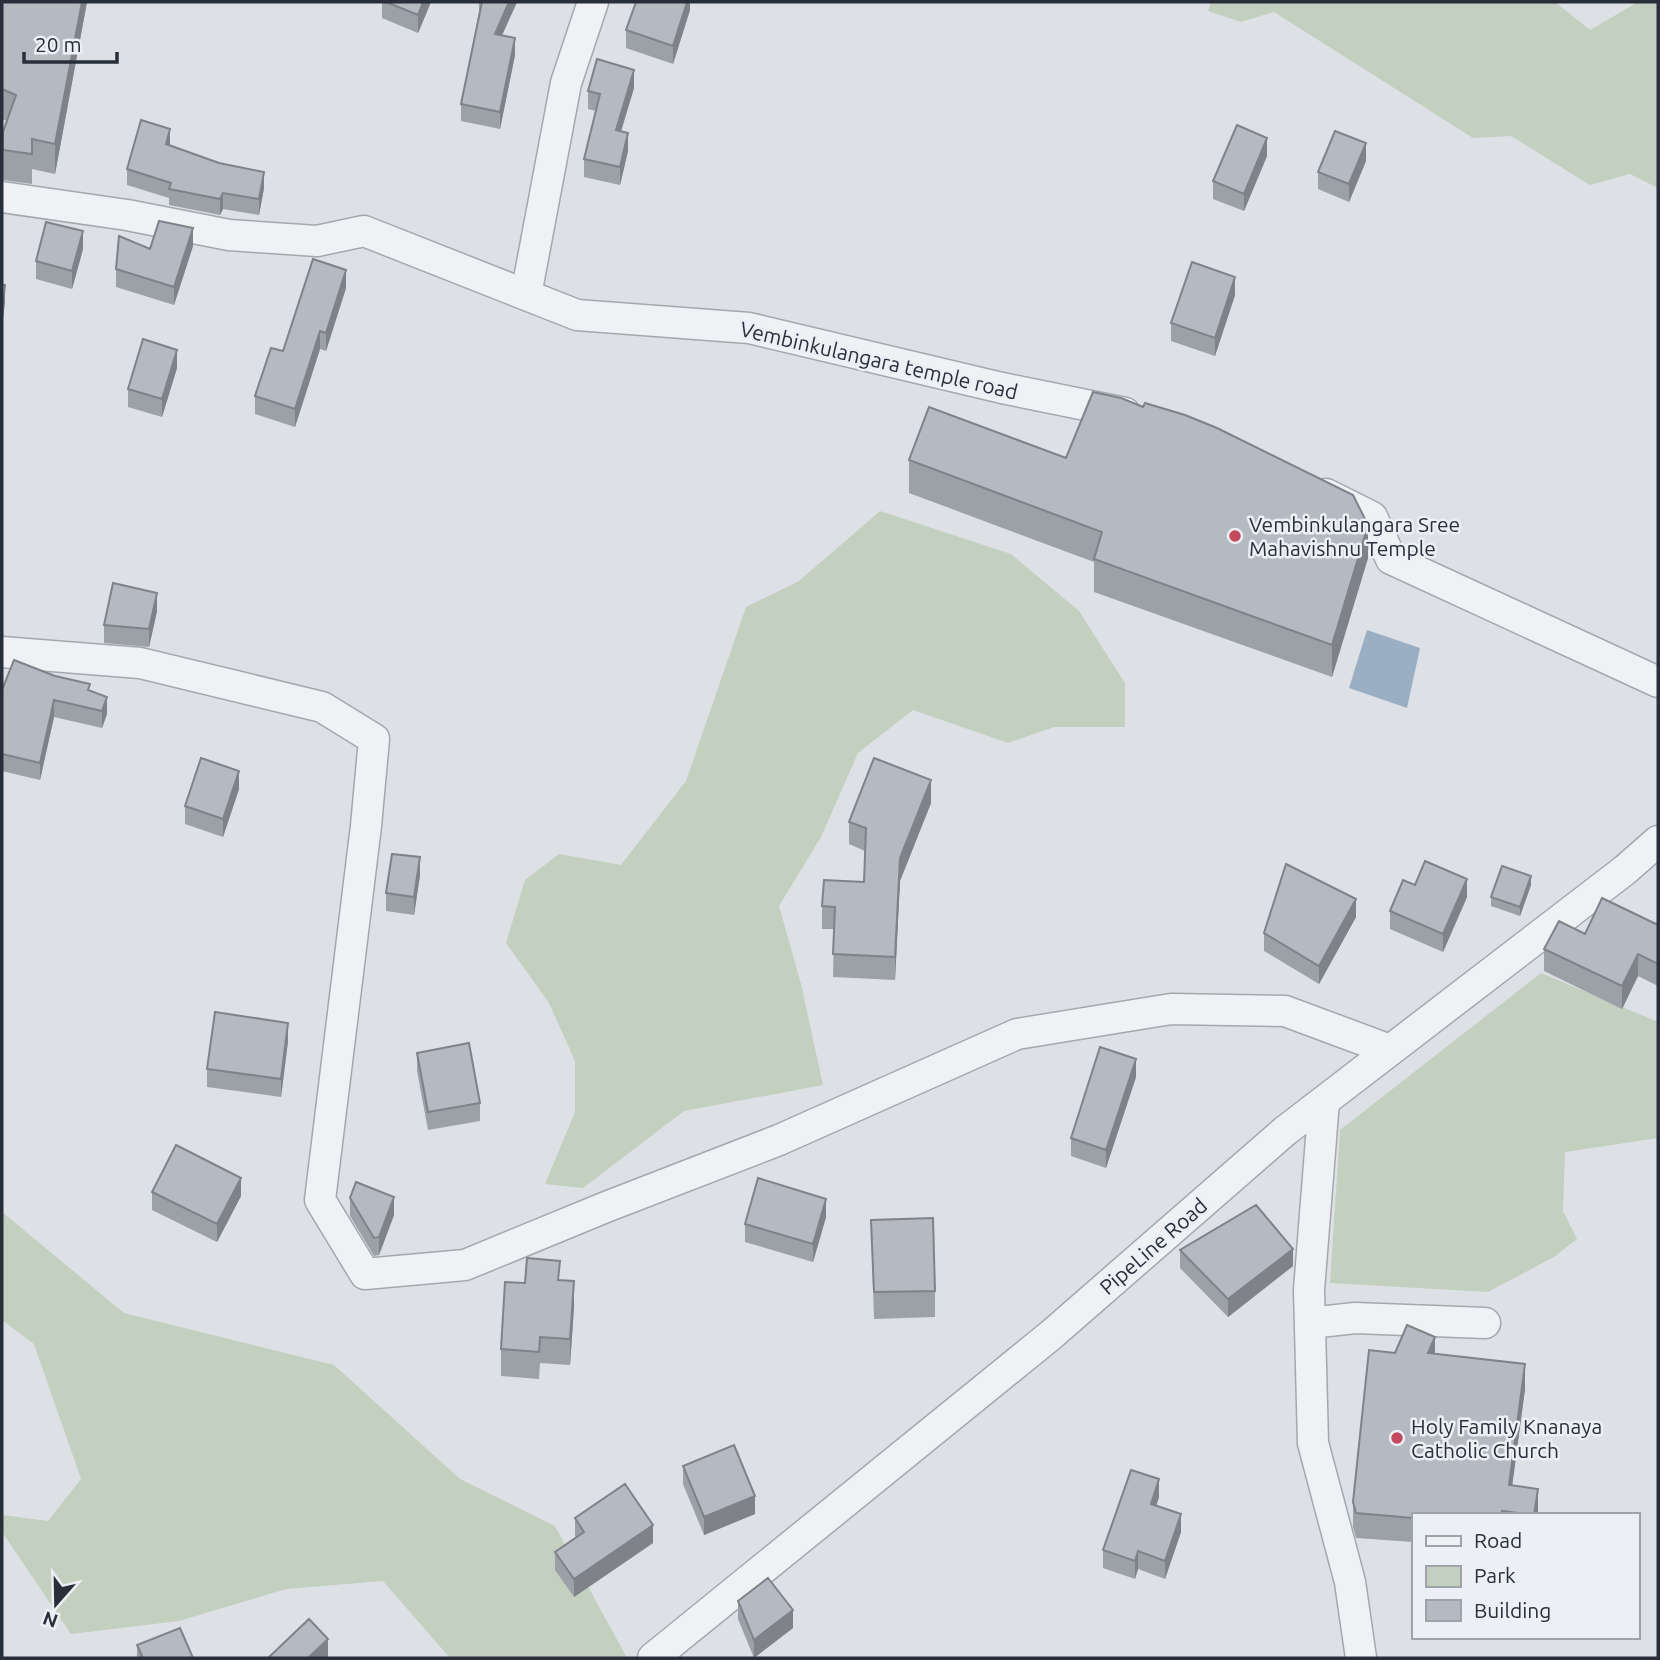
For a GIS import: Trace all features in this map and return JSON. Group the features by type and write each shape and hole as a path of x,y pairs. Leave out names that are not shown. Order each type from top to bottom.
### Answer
{"street":[{"path":"526,295 566,83 593,2"},
{"name":"Vembinkulangara temple road","path":"2,197 127,215 229,235 317,241 364,232 578,315 749,328 1002,388 1152,419"},
{"path":"1300,482 1372,517 1391,559 1658,681"},
{"path":"2,652 140,663 322,707 374,739 366,827 320,1200 365,1274 465,1265 779,1140 1017,1034 1171,1009 1284,1011 1391,1050"},
{"name":"PipeLine Road","path":"653,1658 1041,1344 1285,1131 1625,870 1658,841"},
{"path":"1324,1101 1309,1290 1313,1443 1350,1582 1361,1658"},
{"path":"1310,1323 1355,1318 1485,1323"}],"green space":[{"path":"1211,2 1555,2 1590,30 1638,2 1658,2 1658,188 1630,174 1590,185 1511,136 1473,138 1274,12 1241,22 1208,11"},
{"path":"880,511 1011,554 1079,611 1125,683 1125,727 1054,727 1008,743 913,710 858,753 821,837 779,906 801,984 823,1085 684,1111 583,1188 545,1184 575,1112 575,1061 549,1003 506,943 525,880 559,854 621,865 686,781 746,607 799,581"},
{"path":"1541,973 1658,1022 1658,1138 1565,1152 1563,1211 1577,1239 1554,1257 1488,1292 1330,1283 1340,1130"},
{"path":"2,1212 124,1313 334,1365 460,1479 555,1526 627,1658 450,1658 383,1581 286,1589 179,1621 71,1634 2,1532 2,1515 48,1521 81,1479 34,1344 2,1320"}],"water":[{"path":"1367,630 1420,648 1407,708 1349,688"}],"building":[{"path":"2,2 82,2 55,144 32,139 32,154 3,150 3,132 16,95 2,89"},
{"path":"386,2 423,2 418,15"},
{"path":"482,2 509,2 495,34 515,38 500,112 461,104"},
{"path":"636,2 687,2 673,46 626,30"},
{"path":"597,59 634,70 616,130 628,133 620,167 584,159 600,94 588,91"},
{"path":"141,120 170,129 166,144 219,163 264,172 259,199 223,193 220,199 169,189 171,183 127,169"},
{"path":"1237,125 1267,138 1244,194 1213,181"},
{"path":"1335,131 1366,143 1349,184 1318,172"},
{"path":"159,221 193,228 174,287 116,269 119,236 150,249"},
{"path":"46,222 83,231 72,271 36,261"},
{"path":"313,259 346,270 326,333 320,331 295,409 255,396 271,348 283,351"},
{"path":"1192,262 1235,277 1215,338 1171,323"},
{"path":"2,285 5,285 2,311"},
{"path":"143,339 177,350 162,399 128,389"},
{"path":"1093,392 1121,398 1143,407 1145,403 1185,415 1353,495 1368,525 1332,645 1094,559 1102,532 909,460 929,407 1066,458"},
{"path":"113,583 157,593 149,629 104,625"},
{"path":"14,660 55,676 90,684 88,690 107,697 102,711 54,700 40,763 2,754 2,690"},
{"path":"201,758 239,771 223,819 185,806"},
{"path":"874,758 931,780 900,858 895,957 833,954 835,907 822,906 824,880 864,882 866,828 849,822"},
{"path":"392,854 420,857 414,897 386,893"},
{"path":"1425,861 1467,879 1443,934 1390,911 1403,880 1415,885"},
{"path":"1286,864 1356,899 1319,966 1264,933"},
{"path":"1502,866 1531,876 1520,907 1491,897"},
{"path":"1602,898 1658,925 1658,964 1638,954 1622,986 1544,949 1559,921 1585,934"},
{"path":"215,1012 288,1023 281,1079 207,1069"},
{"path":"469,1043 480,1103 428,1112 417,1053"},
{"path":"1100,1047 1136,1059 1106,1150 1071,1138"},
{"path":"176,1145 241,1178 217,1224 152,1192"},
{"path":"758,1178 826,1199 813,1244 745,1224"},
{"path":"356,1182 394,1197 379,1237 374,1238 350,1198"},
{"path":"1256,1205 1293,1249 1228,1299 1180,1250"},
{"path":"933,1218 935,1291 874,1292 871,1220"},
{"path":"527,1258 560,1261 558,1280 574,1281 570,1339 540,1337 539,1352 501,1349 505,1282 525,1283"},
{"path":"1407,1325 1435,1337 1428,1353 1525,1364 1509,1485 1538,1489 1534,1513 1412,1513 1412,1518 1356,1513 1353,1502 1369,1350 1395,1353"},
{"path":"734,1445 755,1496 704,1517 683,1466"},
{"path":"1131,1470 1159,1479 1151,1504 1181,1514 1165,1561 1138,1551 1135,1561 1103,1550"},
{"path":"625,1484 653,1525 574,1579 555,1552 584,1532 575,1518"},
{"path":"768,1578 793,1610 754,1640 738,1601"},
{"path":"309,1619 328,1639 308,1658 268,1658"},
{"path":"180,1628 193,1658 143,1658 137,1645"}],"place":[{"name":"Vembinkulangara Sree Mahavishnu Temple","path":"1235,536"},
{"name":"Holy Family Knanaya Catholic Church","path":"1397,1438"}]}
